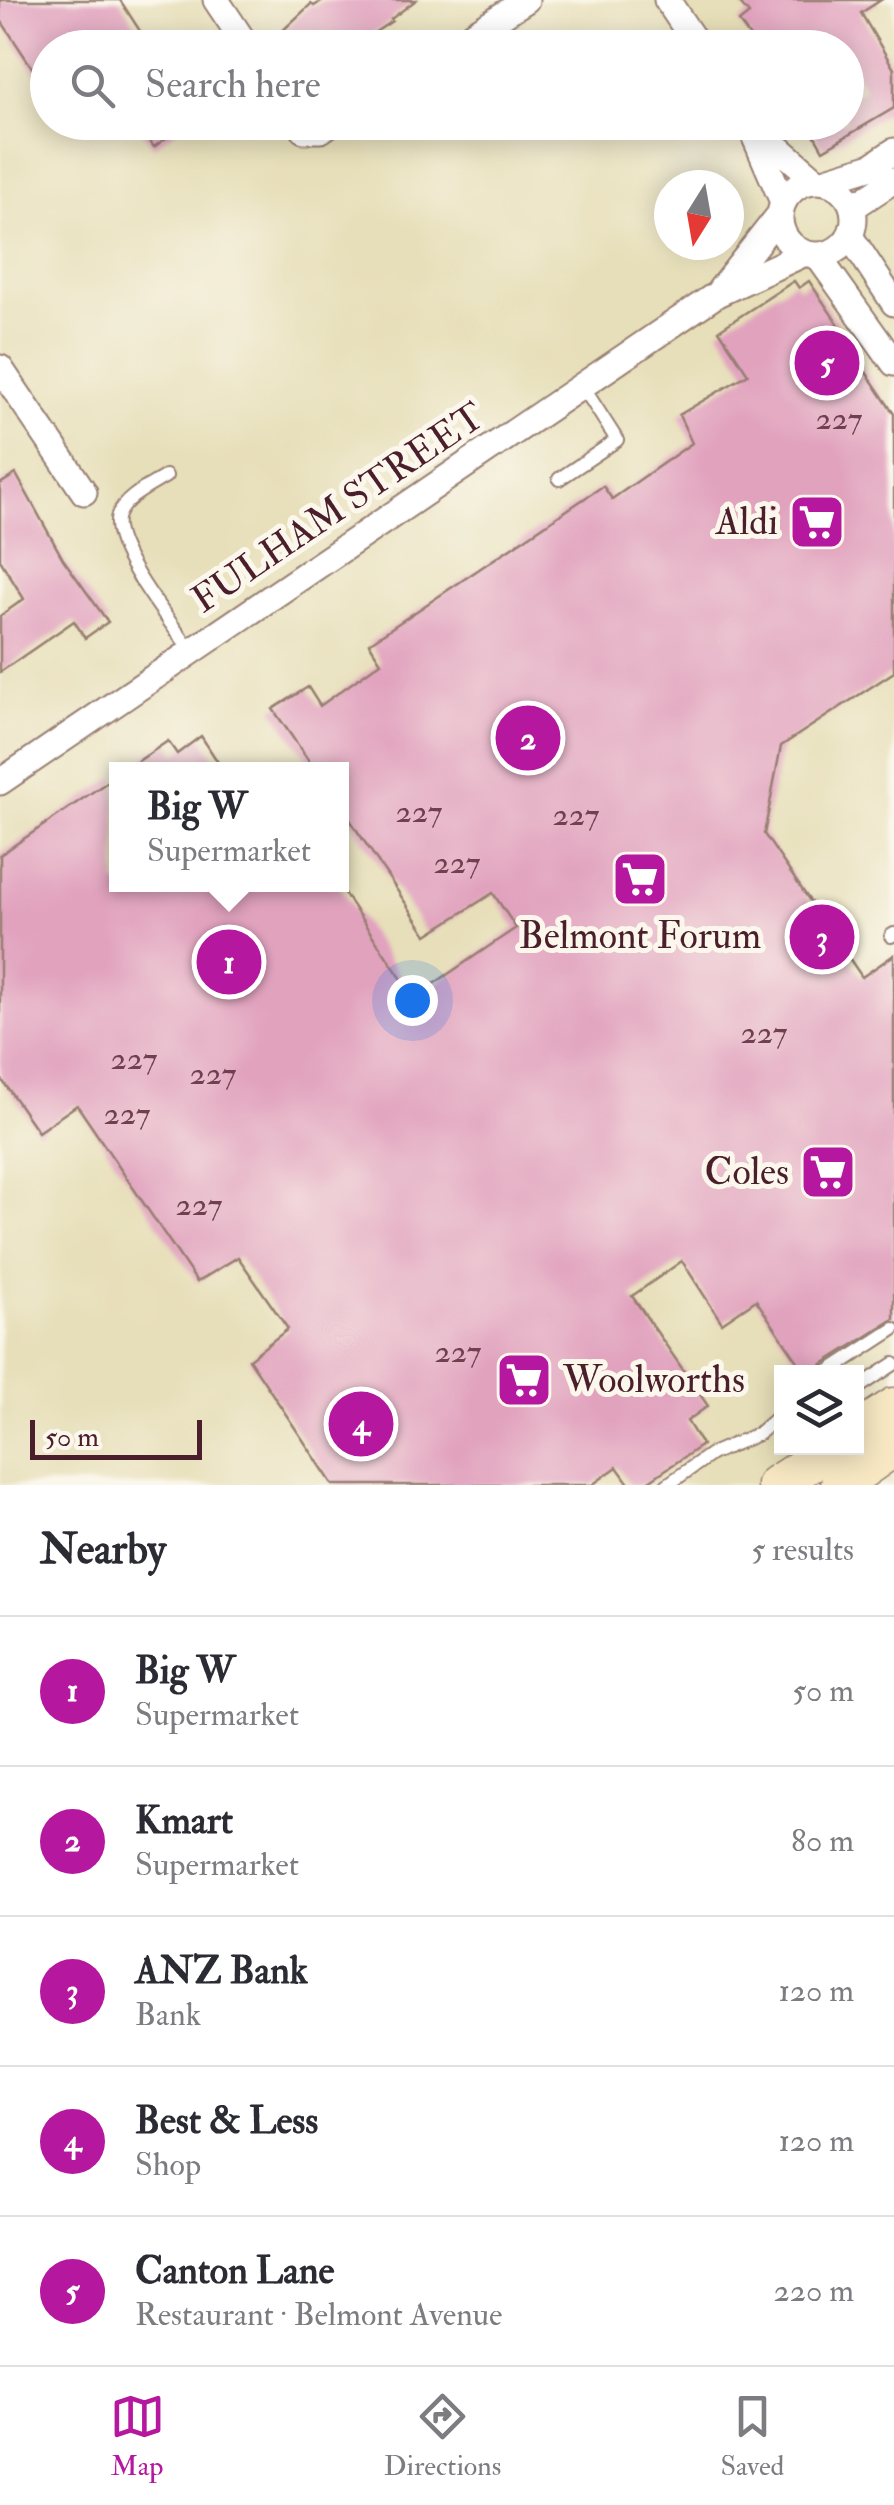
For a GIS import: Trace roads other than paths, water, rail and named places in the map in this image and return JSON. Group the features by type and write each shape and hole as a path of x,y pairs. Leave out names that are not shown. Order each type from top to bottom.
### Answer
{"street":[{"path":"216,0 236,30"},
{"path":"479,30 526,0"},
{"path":"668,0 687,30"},
{"path":"756,140 781,208 785,238 811,254 894,363"},
{"path":"771,140 819,180 842,190 853,207 855,217 850,236 842,246 811,254"},
{"path":"781,208 797,186 872,166 894,151"},
{"path":"853,207 894,180"},
{"name":"FULHAM STREET","path":"717,294 781,208"},
{"path":"850,236 894,304"},
{"name":"FULHAM STREET","path":"0,782 717,294 811,254"},
{"path":"0,368 84,492"},
{"path":"864,1427 894,1406"},
{"path":"776,1485 826,1460 894,1448"}],"lane":[{"path":"559,479 617,440 583,387"},
{"path":"166,476 130,499 118,514 116,524 122,549 192,652"},
{"path":"839,1365 894,1329"},
{"path":"864,1384 894,1364"},
{"path":"667,1485 712,1454 758,1434 774,1419"}],"place":[{"name":"Canton Lane","path":"827,363"},
{"name":"Aldi","path":"817,522"},
{"name":"Kmart","path":"528,738"},
{"name":"Belmont Forum","path":"640,879"},
{"name":"ANZ Bank","path":"822,937"},
{"name":"Big W","path":"229,962"},
{"name":"Coles","path":"828,1172"},
{"name":"Woolworths","path":"524,1380"},
{"name":"Best & Less","path":"361,1424"}]}
